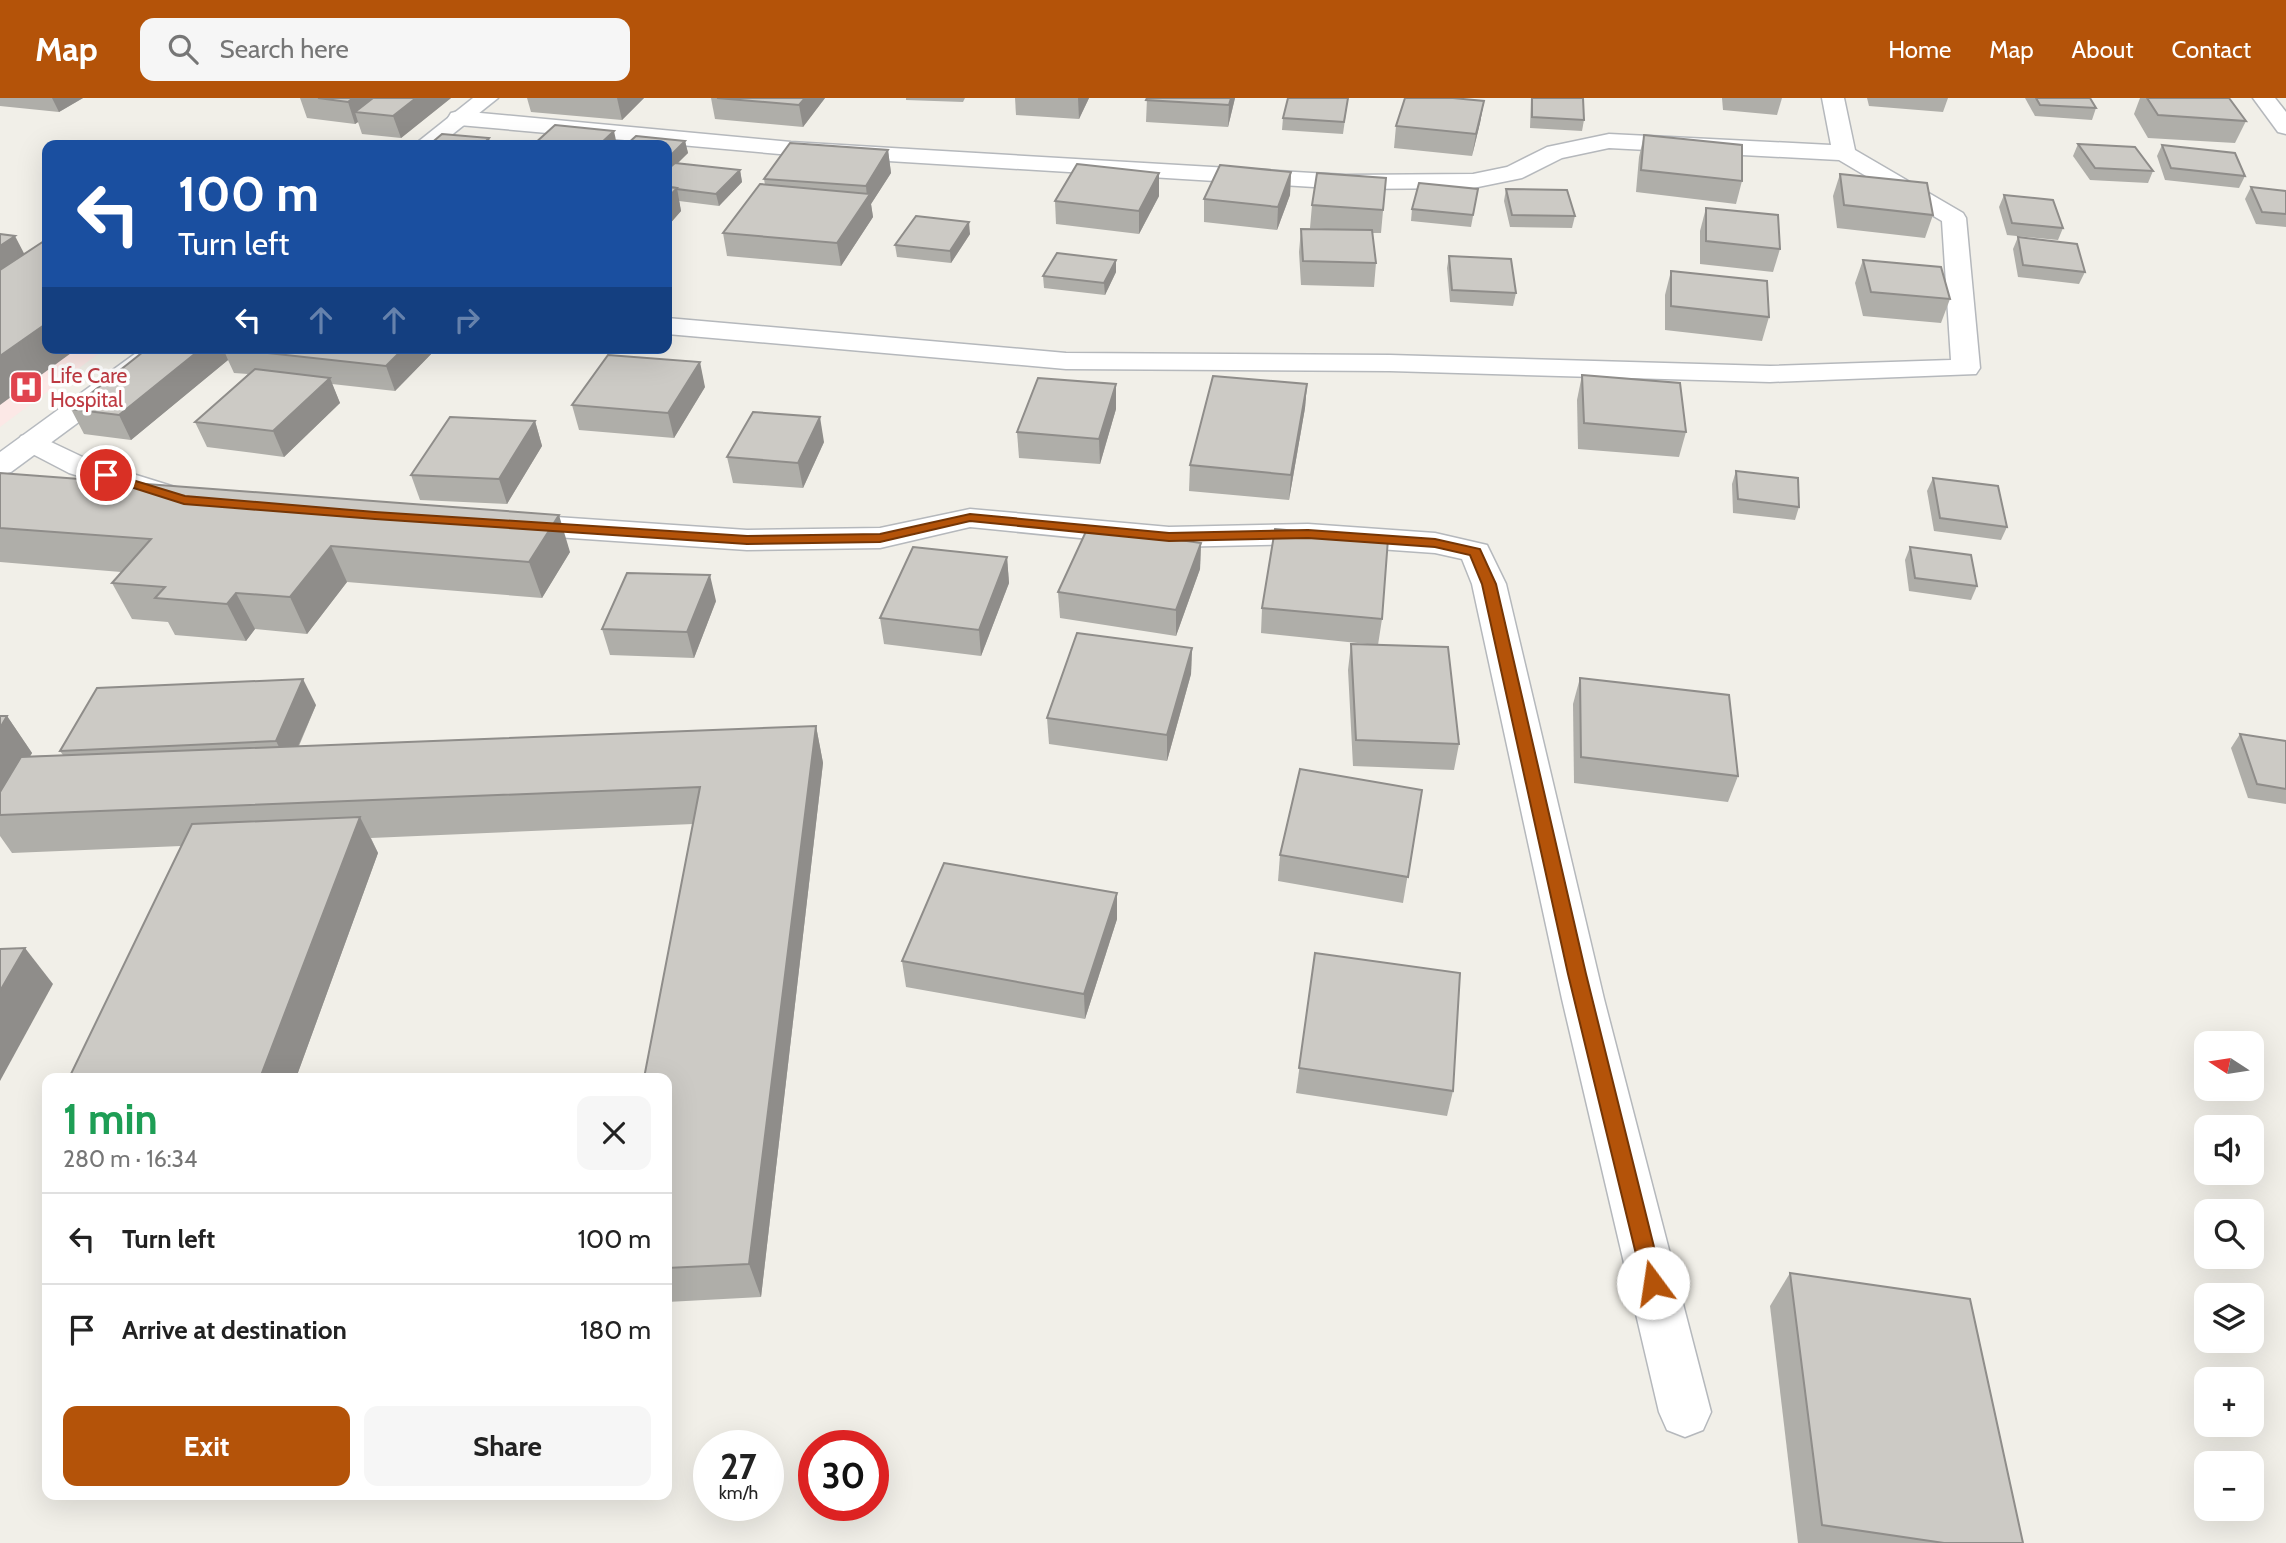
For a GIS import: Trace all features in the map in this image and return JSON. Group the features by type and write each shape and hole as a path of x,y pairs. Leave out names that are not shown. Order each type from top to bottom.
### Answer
{"street":[{"path":"431,140 487,98"},
{"path":"1833,98 1844,153"},
{"path":"2264,98 2286,127"},
{"path":"459,118 666,140"},
{"path":"672,140 828,153 1346,182 1430,183 1473,181 1514,173 1555,152 1609,141 1844,153 1954,218 1966,368 1770,374 1390,363 1066,361 672,326"},
{"path":"0,466 153,354"},
{"path":"32,442 80,467 184,500 211,502"},
{"path":"485,523 747,540 880,538 970,517 1169,537 1308,534 1435,543 1475,552 1489,584 1580,986 1685,1412"}],"shaded area":[{"name":"Life Care Hospital","path":"0,307 42,344 42,354 98,354 0,427"}],"building":[{"path":"318,98 353,98 348,102"},
{"path":"373,98 416,98 393,116 355,112"},
{"path":"717,98 805,98 799,105"},
{"path":"1231,98 1229,105 1146,100"},
{"path":"1288,98 1348,98 1344,122 1283,118"},
{"path":"1405,98 1484,101 1476,134 1396,126"},
{"path":"1532,98 1583,98 1584,120 1532,117"},
{"path":"2036,98 2090,98 2096,108 2040,105"},
{"path":"2147,98 2229,98 2246,121 2158,115"},
{"path":"555,125 614,131 604,140 538,140"},
{"path":"442,134 489,138 487,140 435,140"},
{"path":"1644,135 1742,145 1742,181 1641,170"},
{"path":"636,136 685,141 672,154 672,140 632,140"},
{"path":"790,143 888,150 866,186 764,179"},
{"path":"2078,144 2135,147 2153,171 2095,168"},
{"path":"2162,145 2235,153 2245,176 2171,168"},
{"path":"675,163 740,170 716,194 672,188 672,166"},
{"path":"1077,164 1159,173 1139,211 1055,201"},
{"path":"1220,165 1291,172 1278,207 1204,199"},
{"path":"1317,173 1386,178 1383,210 1312,205"},
{"path":"1840,174 1927,183 1933,215 1844,205"},
{"path":"1419,183 1478,189 1473,215 1412,209"},
{"path":"760,184 870,194 837,243 723,233"},
{"path":"2251,187 2286,191 2286,214 2262,212"},
{"path":"1506,189 1567,190 1575,216 1512,215"},
{"path":"2004,195 2053,200 2063,228 2012,223"},
{"path":"1706,208 1778,215 1780,249 1706,241"},
{"path":"916,216 969,222 950,251 895,245"},
{"path":"1301,229 1372,230 1376,263 1303,261"},
{"path":"0,234 15,236 0,246"},
{"path":"2018,237 2077,244 2085,272 2023,265"},
{"path":"42,242 42,327 0,356 0,270"},
{"path":"1057,253 1116,260 1104,283 1043,276"},
{"path":"1449,256 1511,259 1516,293 1452,290"},
{"path":"1863,260 1941,267 1950,299 1871,292"},
{"path":"1671,271 1767,281 1769,317 1671,306"},
{"path":"140,354 195,354 119,415 71,409"},
{"path":"277,354 398,354 386,366"},
{"path":"608,355 700,362 668,413 572,405"},
{"path":"255,369 330,378 273,431 195,422"},
{"path":"1582,375 1680,383 1686,432 1584,423"},
{"path":"1213,376 1307,384 1291,475 1190,465"},
{"path":"1038,378 1116,384 1099,439 1017,432"},
{"path":"753,412 820,417 798,463 727,457"},
{"path":"450,417 535,421 499,479 411,475"},
{"path":"1736,471 1798,478 1799,507 1738,499"},
{"path":"0,473 559,515 529,562 331,546 290,597 236,593 227,604 155,598 165,587 112,583 151,539 0,528"},
{"path":"1933,478 1998,486 2007,527 1940,518"},
{"path":"1088,527 1201,543 1176,610 1058,592"},
{"path":"1275,529 1388,539 1382,619 1262,608"},
{"path":"913,547 1007,557 979,630 880,618"},
{"path":"1910,547 1971,555 1977,586 1915,578"},
{"path":"627,573 710,575 687,632 602,629"},
{"path":"1077,633 1192,648 1167,735 1047,718"},
{"path":"1351,644 1448,647 1459,744 1356,740"},
{"path":"1580,678 1729,695 1738,776 1581,757"},
{"path":"303,679 276,741 60,751 97,688"},
{"path":"0,716 7,716 0,728"},
{"path":"816,726 749,1264 672,1268 672,1073 645,1073 700,787 0,815 0,792 21,757"},
{"path":"2240,734 2286,741 2286,789 2257,784"},
{"path":"1300,769 1422,790 1408,877 1280,855"},
{"path":"360,817 262,1073 71,1073 192,824"},
{"path":"944,863 1117,893 1084,994 902,961"},
{"path":"25,948 0,991 0,949"},
{"path":"1315,953 1460,973 1453,1091 1299,1068"},
{"path":"1790,1273 1970,1299 2023,1543 1944,1543 1822,1525"}],"place":[{"name":"Life Care Hospital","path":"26,387"}],"route":[{"path":"106,475 184,500 375,516 747,540 880,538 970,517 1169,537 1308,534 1435,543 1475,552 1489,584 1577,974 1653,1283"}]}
